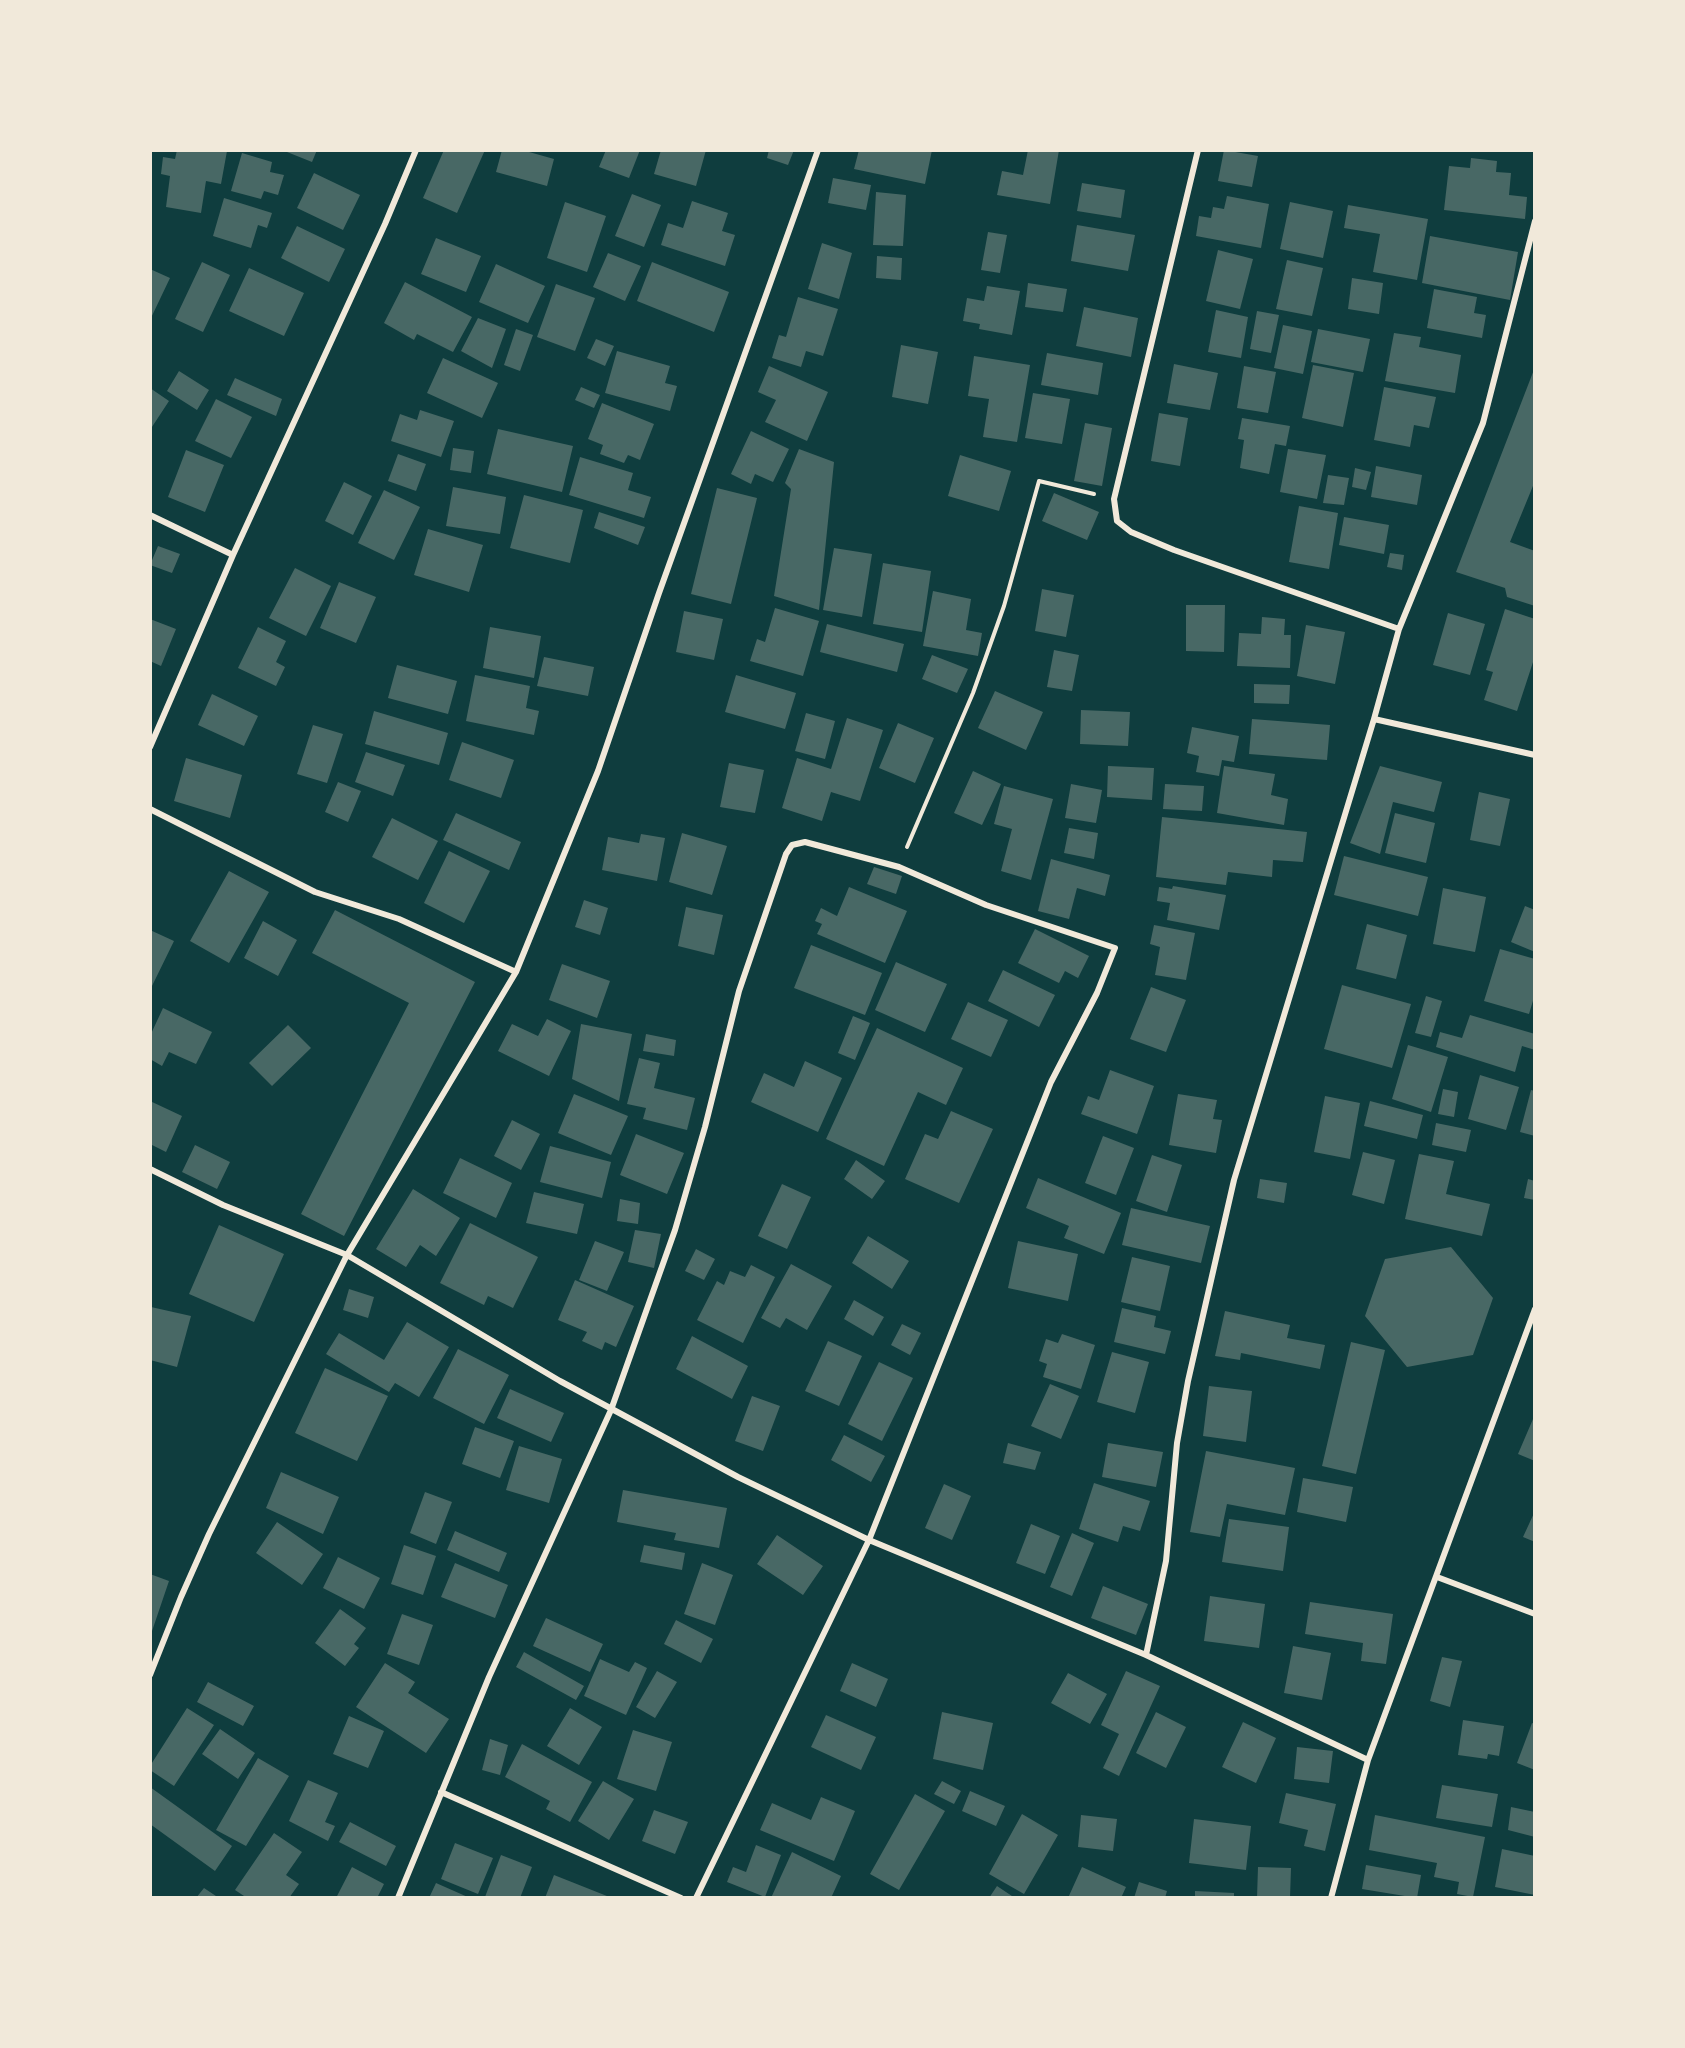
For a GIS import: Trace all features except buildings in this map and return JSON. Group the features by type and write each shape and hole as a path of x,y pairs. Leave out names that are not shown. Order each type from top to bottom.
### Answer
{"street":[{"path":"150,747 233,555 385,225 416,150"},
{"path":"150,1675 209,1534 347,1255 516,972 598,771 659,593 818,150"},
{"path":"1198,150 1114,499 1117,522 1131,532 1174,550 1399,629"},
{"path":"1146,1654 1166,1561 1177,1443 1188,1381 1234,1180 1399,629 1484,423 1535,221"},
{"path":"150,515 233,555"},
{"path":"1374,718 1535,755"},
{"path":"150,809 315,892 399,919 516,972"},
{"path":"398,1898 489,1677 612,1410 675,1230 705,1127 739,991 786,854 792,845 805,842 899,867 986,905 1115,948 1097,993 1051,1082 869,1540 696,1898"},
{"path":"150,1169 223,1205 347,1255 560,1381 738,1477 869,1540 1146,1654 1368,1760"},
{"path":"1331,1898 1368,1760 1535,1309"},
{"path":"1437,1577 1535,1614"},
{"path":"441,1792 681,1898"}],"path":[{"path":"899,867 973,693 1004,606 1040,480 1114,499"}]}
